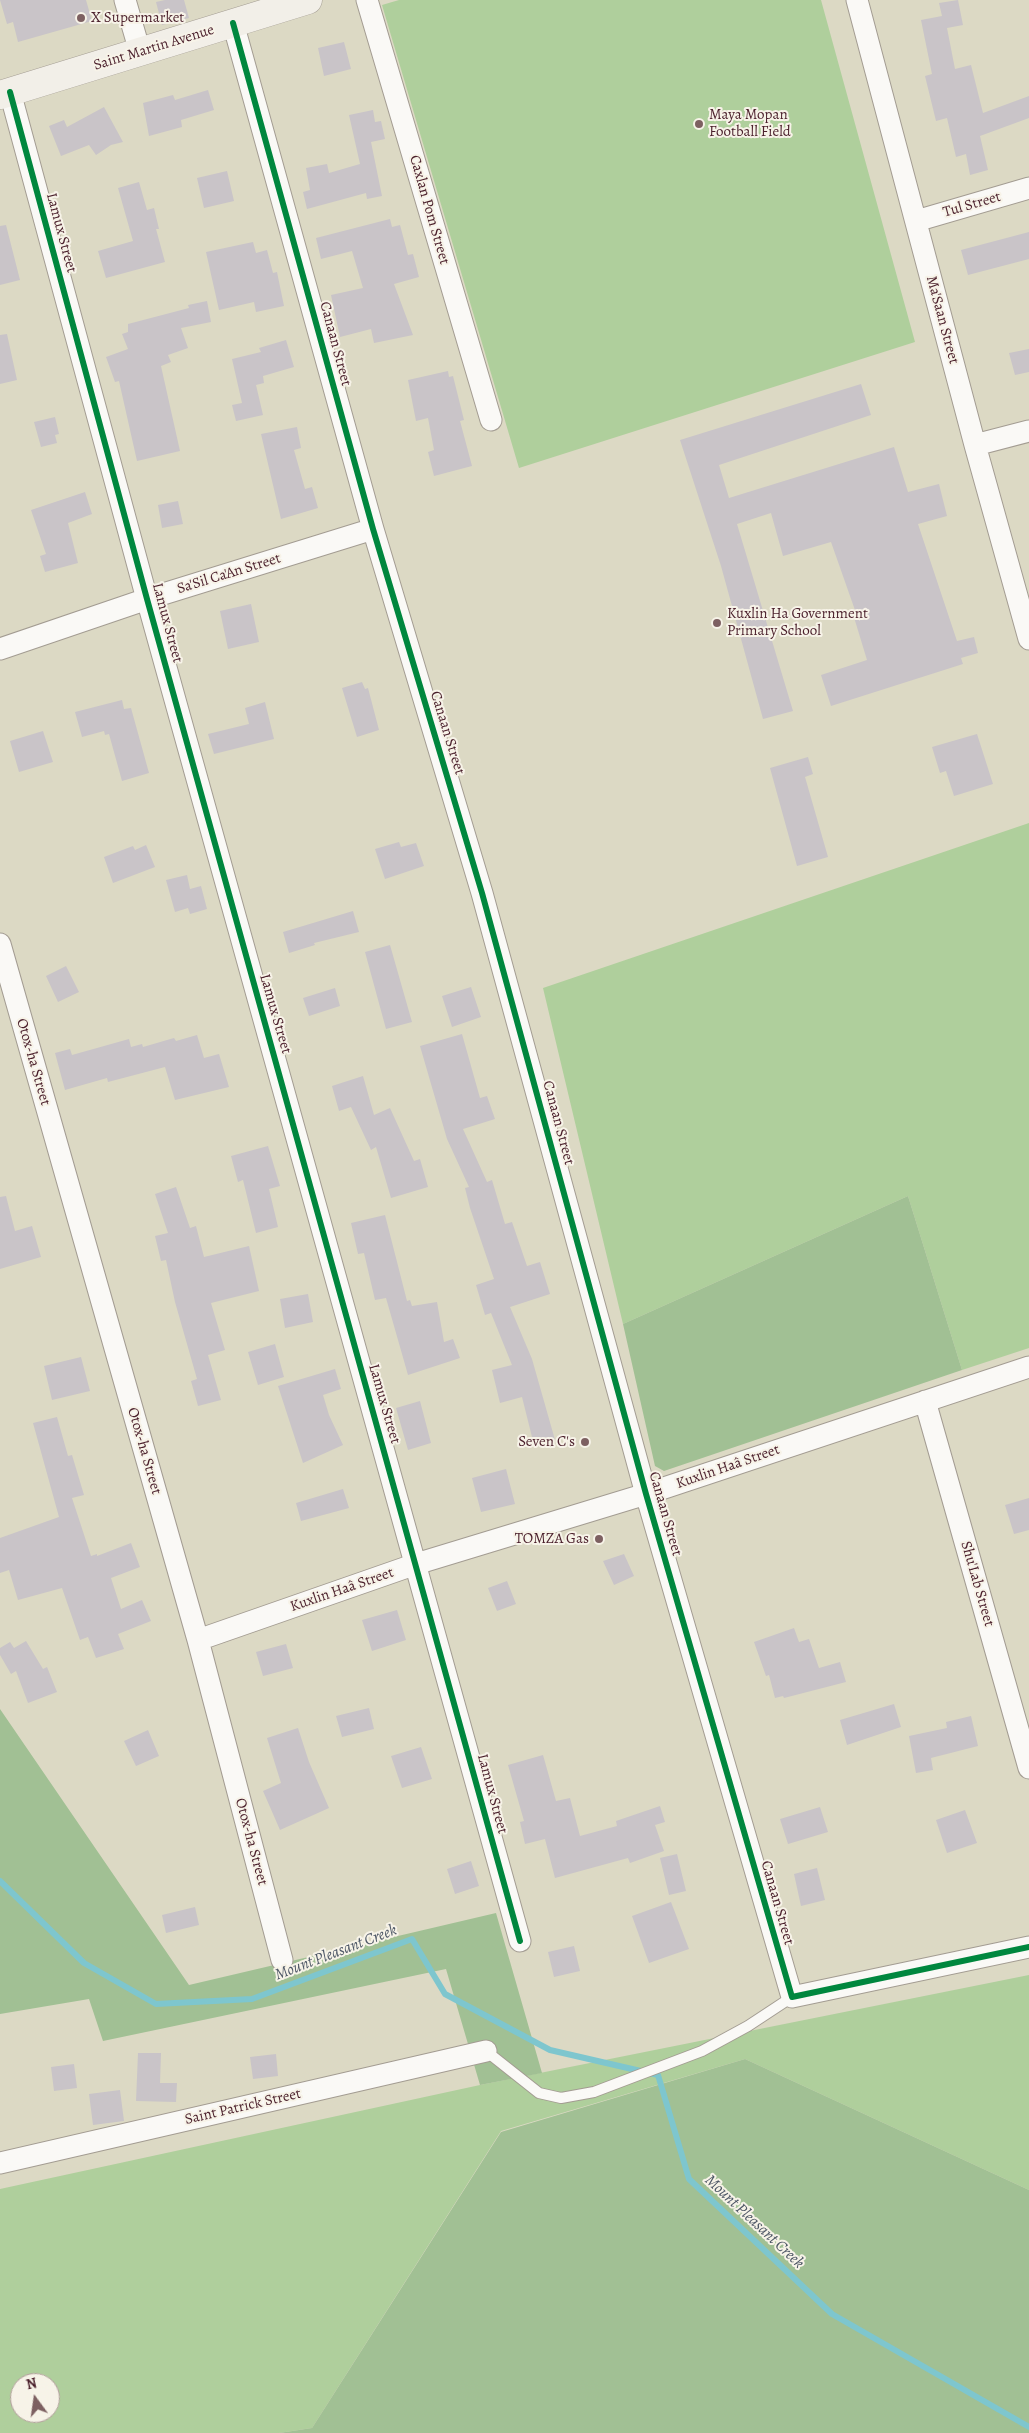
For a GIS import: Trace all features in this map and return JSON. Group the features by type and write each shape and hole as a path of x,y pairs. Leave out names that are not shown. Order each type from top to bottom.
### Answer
{"street":[{"path":"125,0 140,52"},
{"name":"Saint Martin Avenue","path":"5,94 308,0"},
{"name":"Caxlan Pom Street","path":"367,0 491,420"},
{"name":"Ma'Saan Street","path":"857,0 975,445 1029,639"},
{"name":"Canaan Street","path":"234,23 373,529 482,893 646,1494 792,1997"},
{"name":"Lamux Street","path":"5,94 520,1941"},
{"name":"Tul Street","path":"916,221 1029,188"},
{"path":"975,445 1029,431"},
{"name":"Sa'Sil Ca'An Street","path":"0,649 147,599 373,529"},
{"name":"Otox-ha Street","path":"0,944 198,1640 282,1960"},
{"name":"Kuxlin Haâ Street","path":"198,1640 416,1564 646,1494 1029,1367"},
{"name":"Shu'Lab Street","path":"925,1401 1029,1768"},
{"path":"792,1997 1029,1948"},
{"name":"Saint Patrick Street","path":"0,2163 486,2051"}],"lane":[{"path":"486,2051 538,2093 561,2098 594,2092 702,2051 748,2026 792,1997"}],"green space":[{"path":"399,0 821,0 915,342 519,468 382,5"},
{"path":"1029,823 1029,1348 962,1370 908,1196 623,1324 543,988"},
{"path":"908,1196 962,1370 664,1471 655,1466 623,1324"},
{"path":"0,1709 189,1985 496,1913 542,2073 480,2085 446,1969 103,2041 89,1999 0,2014"},
{"path":"1029,1975 1029,2190 745,2059 501,2131 312,2428 279,2433 0,2433 0,2189 480,2085"},
{"path":"745,2059 1029,2190 1029,2433 279,2433 312,2428 501,2132"}],"building":[{"path":"0,0 86,0 92,21 18,42 13,22 7,24"},
{"path":"184,0 189,18 162,25 156,2"},
{"path":"958,0 963,25 947,28 955,69 971,65 983,113 1029,96 1029,118 980,136 988,170 970,175 966,154 956,157 947,118 936,121 925,76 932,74 921,20 942,16 939,3"},
{"path":"344,42 351,69 324,76 318,48"},
{"path":"208,90 214,110 181,120 182,127 149,136 143,103 173,95 175,100"},
{"path":"104,107 123,142 111,145 96,155 89,145 61,156 49,126 64,120 67,127"},
{"path":"373,110 375,122 381,121 385,139 371,142 382,196 367,199 366,193 307,209 303,192 310,190 306,168 327,164 329,173 360,164 349,115"},
{"path":"227,171 234,201 204,208 197,178"},
{"path":"139,182 147,210 154,208 159,229 156,229 165,262 106,278 98,251 133,241 118,188"},
{"path":"390,219 392,227 400,225 408,255 413,254 419,277 394,284 413,335 374,343 371,329 340,337 331,295 363,288 352,251 321,259 316,238"},
{"path":"6,225 20,280 0,285 0,226"},
{"path":"1029,232 1029,259 968,275 961,250"},
{"path":"253,242 256,253 267,250 273,273 277,272 284,306 256,312 254,302 219,310 206,252"},
{"path":"207,301 211,322 181,328 188,348 168,355 171,362 161,366 180,451 137,461 119,381 115,382 106,357 128,349 122,334 128,332 128,324 189,308 188,305"},
{"path":"7,334 17,380 0,384 0,335"},
{"path":"286,340 294,367 263,376 264,383 256,385 263,415 236,421 232,405 242,403 232,359 261,352 259,348"},
{"path":"1029,349 1029,372 1015,375 1009,353"},
{"path":"448,371 449,377 453,376 464,420 460,421 472,466 434,476 428,452 434,450 428,418 416,421 408,380"},
{"path":"861,384 871,415 719,465 729,498 894,447 908,492 939,484 947,516 918,524 957,641 974,637 978,653 961,658 963,664 831,706 821,675 867,660 853,614 856,613 831,542 783,556 771,513 737,524 793,711 763,719 721,566 680,440"},
{"path":"55,417 59,434 55,435 57,443 41,447 34,422"},
{"path":"297,427 301,448 294,450 305,489 312,487 318,508 281,519 261,434"},
{"path":"85,492 92,514 68,523 78,563 45,572 40,556 46,554 31,510"},
{"path":"178,501 183,524 162,528 158,505"},
{"path":"251,604 259,642 228,649 220,611"},
{"path":"362,682 365,689 368,688 379,730 357,737 342,688"},
{"path":"122,700 124,709 131,708 149,773 122,781 109,734 105,735 104,731 82,737 75,712"},
{"path":"265,702 274,739 214,754 208,734 249,724 245,708"},
{"path":"43,731 53,762 19,772 10,741"},
{"path":"977,734 993,784 954,796 946,771 940,773 932,747"},
{"path":"808,757 813,774 805,777 828,857 797,866 770,768"},
{"path":"399,842 401,847 416,843 424,866 385,879 375,849"},
{"path":"146,845 155,867 113,883 104,857 133,846 135,850"},
{"path":"187,875 190,889 201,886 207,909 190,914 188,908 175,912 166,880"},
{"path":"353,911 359,932 314,943 315,945 289,953 283,932"},
{"path":"390,945 412,1022 386,1029 365,952"},
{"path":"66,966 79,992 58,1002 46,976"},
{"path":"471,987 481,1017 452,1027 442,996"},
{"path":"335,988 340,1006 309,1016 303,998"},
{"path":"462,1034 480,1098 487,1096 495,1119 463,1129 487,1182 492,1180 505,1224 512,1222 527,1266 540,1262 550,1294 510,1307 532,1359 555,1440 534,1445 522,1397 500,1403 492,1370 512,1365 491,1313 485,1315 476,1285 494,1279 470,1208 465,1188 469,1187 447,1139 420,1046"},
{"path":"197,1035 204,1058 219,1054 229,1087 175,1100 165,1067 108,1082 107,1078 65,1090 55,1053 70,1049 72,1055 129,1039 131,1047 142,1044 143,1047 174,1038 176,1041"},
{"path":"363,1076 374,1115 390,1108 414,1161 420,1159 428,1187 391,1198 376,1147 371,1150 351,1107 339,1111 332,1086"},
{"path":"268,1146 280,1186 269,1189 278,1227 256,1233 243,1180 238,1182 231,1156"},
{"path":"176,1187 190,1228 196,1226 204,1257 249,1246 259,1291 211,1303 225,1350 208,1355 221,1400 198,1406 191,1381 197,1379 175,1302 166,1260 161,1261 155,1236 168,1233 155,1194"},
{"path":"6,1196 15,1231 32,1226 41,1257 0,1269 0,1197"},
{"path":"385,1215 407,1301 410,1300 412,1306 437,1302 444,1342 453,1339 460,1358 408,1375 386,1298 375,1300 364,1253 358,1254 351,1223"},
{"path":"308,1294 313,1322 285,1328 280,1299"},
{"path":"275,1344 284,1377 258,1385 248,1352"},
{"path":"81,1357 90,1391 52,1400 44,1366"},
{"path":"335,1369 341,1389 323,1395 329,1415 343,1445 303,1463 278,1386"},
{"path":"420,1401 431,1443 408,1450 396,1408"},
{"path":"57,1417 68,1456 72,1455 84,1495 72,1498 91,1556 97,1554 97,1556 131,1543 140,1567 111,1578 121,1609 142,1600 151,1621 118,1634 124,1649 96,1658 88,1637 80,1640 62,1588 18,1600 9,1570 0,1573 0,1538 59,1517 33,1423"},
{"path":"506,1469 515,1504 481,1512 472,1478"},
{"path":"343,1489 349,1508 301,1521 296,1503"},
{"path":"1029,1498 1029,1530 1014,1534 1005,1505"},
{"path":"624,1554 634,1576 614,1585 603,1561"},
{"path":"507,1581 516,1604 497,1611 488,1588"},
{"path":"397,1610 406,1640 372,1651 362,1620"},
{"path":"794,1628 799,1642 809,1639 819,1668 840,1662 846,1682 784,1698 783,1696 775,1698 769,1675 766,1676 754,1642"},
{"path":"26,1641 43,1669 47,1667 57,1692 28,1703 16,1671 11,1674 0,1655 0,1648 10,1642 14,1648"},
{"path":"286,1644 293,1668 263,1676 256,1652"},
{"path":"894,1704 901,1727 847,1745 840,1720"},
{"path":"369,1708 374,1729 342,1737 336,1716"},
{"path":"971,1716 978,1746 931,1758 933,1770 916,1773 909,1736 947,1728 946,1722"},
{"path":"298,1728 309,1762 329,1808 280,1830 263,1791 281,1783 267,1738"},
{"path":"148,1730 159,1756 136,1766 124,1741"},
{"path":"421,1747 432,1779 402,1788 391,1756"},
{"path":"543,1755 556,1801 570,1798 580,1836 617,1826 616,1821 660,1806 665,1822 655,1825 664,1851 630,1863 628,1858 555,1878 545,1839 525,1844 520,1822 524,1821 508,1765"},
{"path":"820,1807 828,1832 788,1844 780,1819"},
{"path":"965,1810 977,1843 947,1853 936,1820"},
{"path":"677,1854 686,1891 669,1895 660,1858"},
{"path":"471,1861 479,1886 455,1894 447,1869"},
{"path":"817,1868 825,1900 801,1906 794,1874"},
{"path":"671,1902 689,1949 649,1963 632,1916"},
{"path":"195,1907 199,1925 166,1933 162,1915"},
{"path":"574,1946 580,1971 554,1977 548,1952"},
{"path":"138,2053 161,2053 160,2083 177,2083 176,2102 136,2101"},
{"path":"276,2054 278,2076 253,2079 250,2057"},
{"path":"74,2064 77,2088 54,2091 51,2067"},
{"path":"120,2090 124,2121 93,2125 89,2094"}],"waterway":[{"name":"Mount Pleasant Creek","path":"0,1881 84,1963 156,2004 252,1999 412,1939 445,1994 550,2050 658,2075 689,2179 832,2314 1029,2427"}],"cycle path":[{"path":"233,23 373,529 482,893 646,1494 792,1997 1029,1947"},
{"path":"10,92 147,599 520,1941"}],"place":[{"name":"X Supermarket","path":"81,18"},
{"name":"Maya Mopan Football Field","path":"699,124"},
{"name":"Kuxlin Ha Government Primary School","path":"717,623"},
{"name":"Seven C's","path":"585,1442"},
{"name":"TOMZA Gas","path":"599,1539"}]}
